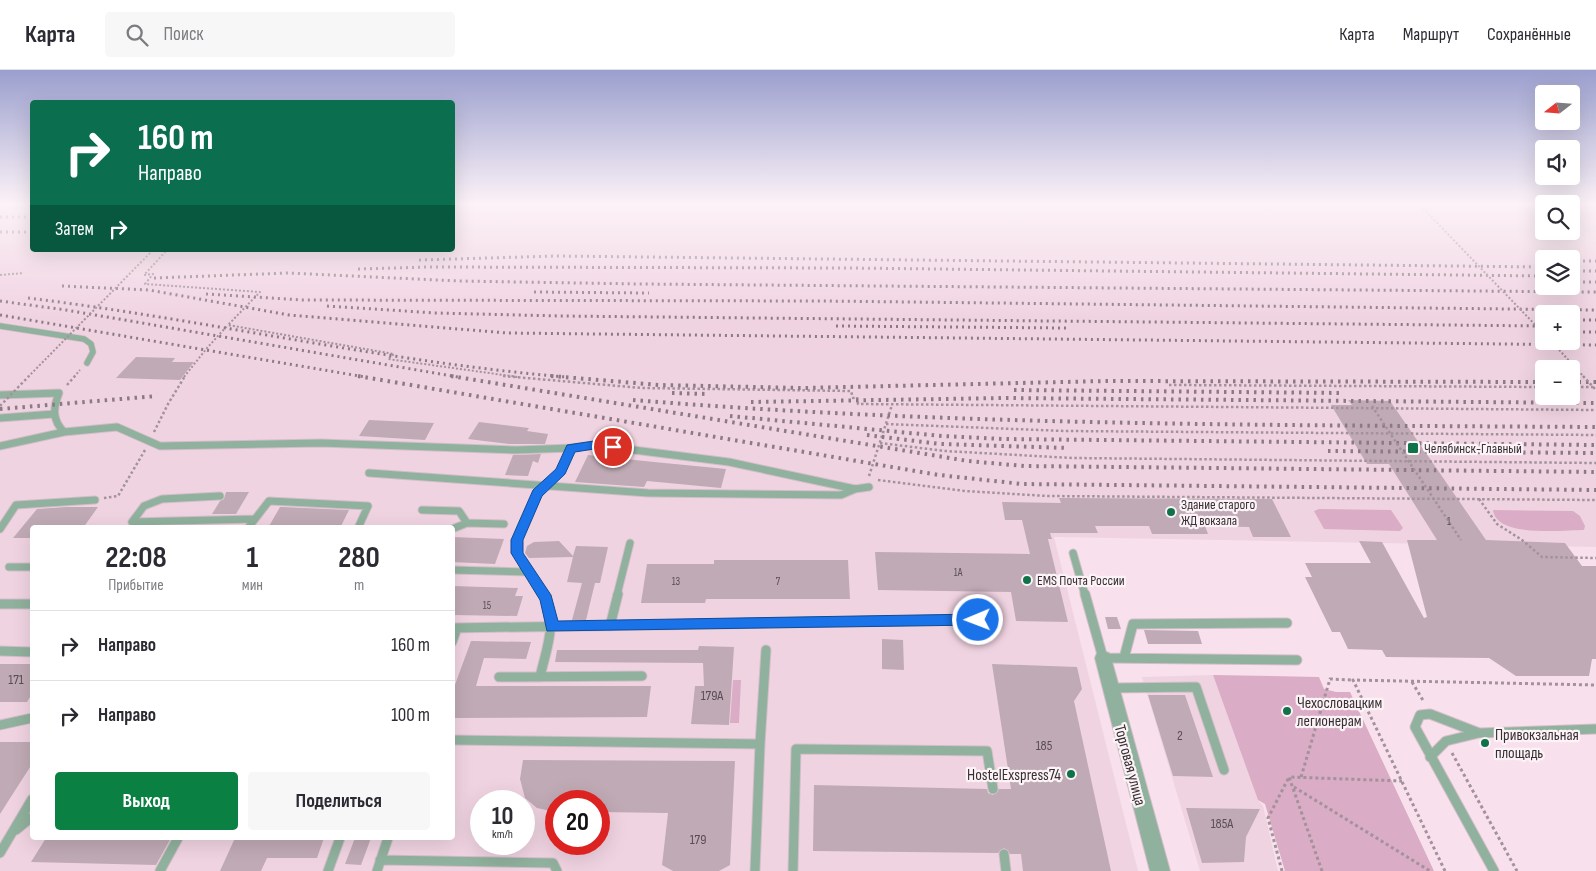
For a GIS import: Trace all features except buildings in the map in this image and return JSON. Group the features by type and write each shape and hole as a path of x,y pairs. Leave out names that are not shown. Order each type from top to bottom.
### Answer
{"street":[{"name":"Торговая улица","path":"1103,658 1160,871"}],"lane":[{"path":"0,326 84,339 92,344 93,352 87,363"},
{"path":"0,395 59,393 53,408 59,428 64,432"},
{"path":"0,418 54,414"},
{"path":"0,446 64,432 117,427 160,446 321,443 448,446 516,450 571,448 594,445 729,462 855,489"},
{"path":"540,677 552,627 546,599 517,553 517,540 538,493 561,472 571,448"},
{"path":"369,473 549,484 648,493 841,495 869,483"},
{"path":"220,496 162,499 144,506 132,522 254,519"},
{"path":"0,529 16,505 95,500"},
{"path":"250,525 269,501 368,506 359,525"},
{"path":"422,510 459,511 467,523"},
{"path":"455,528 467,523 504,524"},
{"path":"610,626 630,543"},
{"path":"1073,554 1103,658 1297,660"},
{"path":"9,567 30,567"},
{"path":"455,570 528,572"},
{"path":"0,604 30,604"},
{"path":"455,628 978,620"},
{"path":"1124,658 1133,624 1287,624"},
{"path":"755,871 766,650"},
{"path":"0,651 30,652"},
{"path":"499,677 642,676"},
{"path":"1111,688 1196,687 1224,770"},
{"path":"1479,733 1430,714 1420,715 1415,727 1494,871"},
{"path":"0,725 30,718"},
{"path":"1430,757 1446,741 1479,733 1596,728"},
{"path":"455,740 760,744"},
{"path":"793,871 796,749 987,751 993,789"},
{"path":"0,853 30,802"},
{"path":"12,833 30,819"},
{"path":"160,871 177,840"},
{"path":"328,871 339,840"},
{"path":"377,871 387,840"},
{"path":"1004,854 1006,871"},
{"path":"380,860 554,863 557,871"}],"path":[{"path":"1456,242 1535,325"},
{"path":"0,406 151,252"},
{"path":"95,500 118,496 150,443 161,413 203,354 260,292 145,284 152,274 144,275 145,273 165,252"},
{"path":"0,275 24,273"},
{"path":"228,325 394,354 388,359 492,375 642,388 851,391 853,398 857,398 858,404 1596,410"},
{"path":"1559,350 1596,389"},
{"path":"59,393 87,363"},
{"path":"1169,385 1535,387"},
{"path":"1580,388 1596,389"},
{"path":"892,405 869,483 965,492 1048,496 1596,500"},
{"path":"1393,407 1372,406 1461,540"},
{"path":"886,424 1004,430 1596,435"},
{"path":"1389,432 1410,432"},
{"path":"880,443 946,451 1072,458 1596,463"},
{"path":"1407,460 1430,460"},
{"path":"1479,499 1497,524 1522,540 1542,557 1596,558"},
{"path":"1301,777 1330,679 1354,680"},
{"path":"1412,682 1430,714"},
{"path":"1446,741 1517,871"},
{"path":"1289,777 1402,781"},
{"path":"1289,777 1322,871"},
{"path":"1282,871 1268,818 1289,777"},
{"path":"1292,787 1430,871"}],"shaded area":[{"path":"0,242 30,242 30,252 455,252 455,242 1596,242 1596,547 1054,537 1138,871 0,871"},
{"path":"1319,509 1391,510 1403,528 1400,531 1324,529 1314,511"},
{"path":"1493,510 1573,511 1580,516 1585,526 1584,530 1547,531 1518,529 1506,525 1497,519"},
{"path":"1213,675 1258,800 1263,806 1278,871 1200,871 1142,677"},
{"path":"1213,675 1319,677 1324,689 1336,692 1350,692 1434,871 1285,871 1265,804 1258,800"},
{"path":"733,680 741,680 739,723 730,723"}],"railway":[{"path":"419,260 556,256 1535,267"},
{"path":"1580,261 1596,261"},
{"path":"358,269 428,267 850,268 1535,276"},
{"path":"1580,271 1596,271"},
{"path":"154,278 288,273 459,281 641,284 1596,292"},
{"path":"1580,282 1596,282"},
{"path":"62,286 149,290 289,315 507,333 1596,345"},
{"path":"534,292 649,293"},
{"path":"206,294 303,300 824,301 1596,310"},
{"path":"28,298 431,361 566,377"},
{"path":"0,301 66,310 458,377"},
{"path":"327,306 436,313 561,316 1535,326"},
{"path":"0,315 365,377"},
{"path":"1580,320 1596,320"},
{"path":"836,326 1066,328"},
{"path":"1580,332 1596,332"},
{"path":"358,376 939,475 1022,484 1596,490"},
{"path":"451,376 968,461 1024,466 1596,472"},
{"path":"551,376 659,385 803,388 1106,381 1535,382"},
{"path":"1580,382 1596,382"},
{"path":"1014,390 1344,393"},
{"path":"672,393 707,394"},
{"path":"0,409 157,396"},
{"path":"751,402 1006,398 1596,403"},
{"path":"633,400 753,409 994,419 1235,424 1596,427"},
{"path":"730,416 942,436 1004,439 1596,445"},
{"path":"867,435 940,444 1068,448"},
{"path":"1328,451 1596,453"}],"place":[{"name":"Челябинск-Главный","path":"1413,448"},
{"name":"Здание старого ЖД вокзала","path":"1171,512"},
{"name":"EMS Почта России","path":"1027,580"},
{"name":"Чехословацким легионерам","path":"1287,711"},
{"name":"Привокзальная площадь","path":"1485,743"},
{"name":"HostelExspress74","path":"1071,774"}],"route":[{"path":"613,447 594,445 571,448 561,472 538,493 522,525 517,540 517,553 546,599 552,627 978,620"}]}
